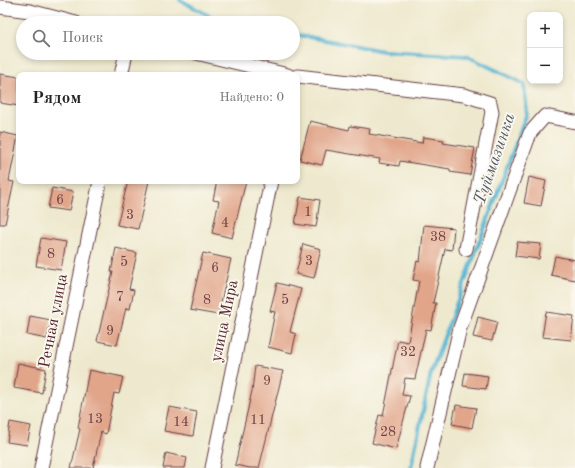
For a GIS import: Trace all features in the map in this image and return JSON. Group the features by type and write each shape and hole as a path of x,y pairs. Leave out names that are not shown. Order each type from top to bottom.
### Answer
{"street":[{"path":"0,7 30,11 49,16"},
{"path":"122,72 124,60"},
{"path":"225,60 275,72"},
{"path":"300,76 464,95 490,103 492,112 466,249"},
{"path":"427,468 460,328 530,133 545,116 575,122"},
{"name":"Речная улица","path":"41,468 99,184"},
{"name":"улица Мира","path":"212,468 270,184"}],"building":[{"path":"0,74 16,77 16,106 0,103"},
{"path":"310,121 349,130 350,126 370,129 369,134 422,143 423,137 444,140 443,143 475,148 470,175 450,172 450,169 400,161 399,166 379,163 380,159 326,150 322,165 300,160"},
{"path":"0,132 16,136 16,146 9,181 14,182 5,224 0,224"},
{"path":"529,177 546,181 541,206 524,203"},
{"path":"127,184 148,184 138,229 117,225"},
{"path":"216,184 245,184 232,238 212,233 219,201 213,200"},
{"path":"52,188 73,192 69,211 48,208"},
{"path":"300,197 320,200 316,227 295,224"},
{"path":"424,225 454,228 452,250 445,249 433,303 436,303 431,330 426,329 415,379 405,378 402,395 410,396 396,449 372,443 379,415 383,416 398,340 408,342 419,281 413,280 417,261 420,262"},
{"path":"41,238 66,242 61,270 36,266"},
{"path":"517,242 541,244 539,259 515,256"},
{"path":"303,244 321,249 314,278 296,274"},
{"path":"116,248 137,253 129,289 134,290 130,309 126,308 117,345 97,341 113,272 111,272"},
{"path":"203,253 231,259 218,315 190,310"},
{"path":"555,256 575,260 575,280 551,275"},
{"path":"277,283 301,289 290,332 296,334 292,353 268,347 275,312 270,311"},
{"path":"546,312 574,316 571,340 542,337"},
{"path":"30,316 51,320 47,339 27,335"},
{"path":"478,317 497,322 492,341 473,337"},
{"path":"18,363 46,369 42,393 14,388"},
{"path":"255,366 283,371 259,468 250,468 235,465 252,391"},
{"path":"89,370 123,377 119,394 114,393 106,434 101,432 93,468 71,468 80,429 78,428"},
{"path":"465,373 488,376 486,389 463,386"},
{"path":"456,405 476,408 472,428 452,424"},
{"path":"169,407 197,412 193,436 164,431"},
{"path":"10,422 31,426 27,445 7,442"},
{"path":"166,453 187,458 185,468 163,468"}],"waterway":[{"name":"Туймазинка","path":"180,0 210,16"},
{"name":"Туймазинка","path":"300,35 383,51 467,56 524,84 527,113 431,373 411,468"}]}
